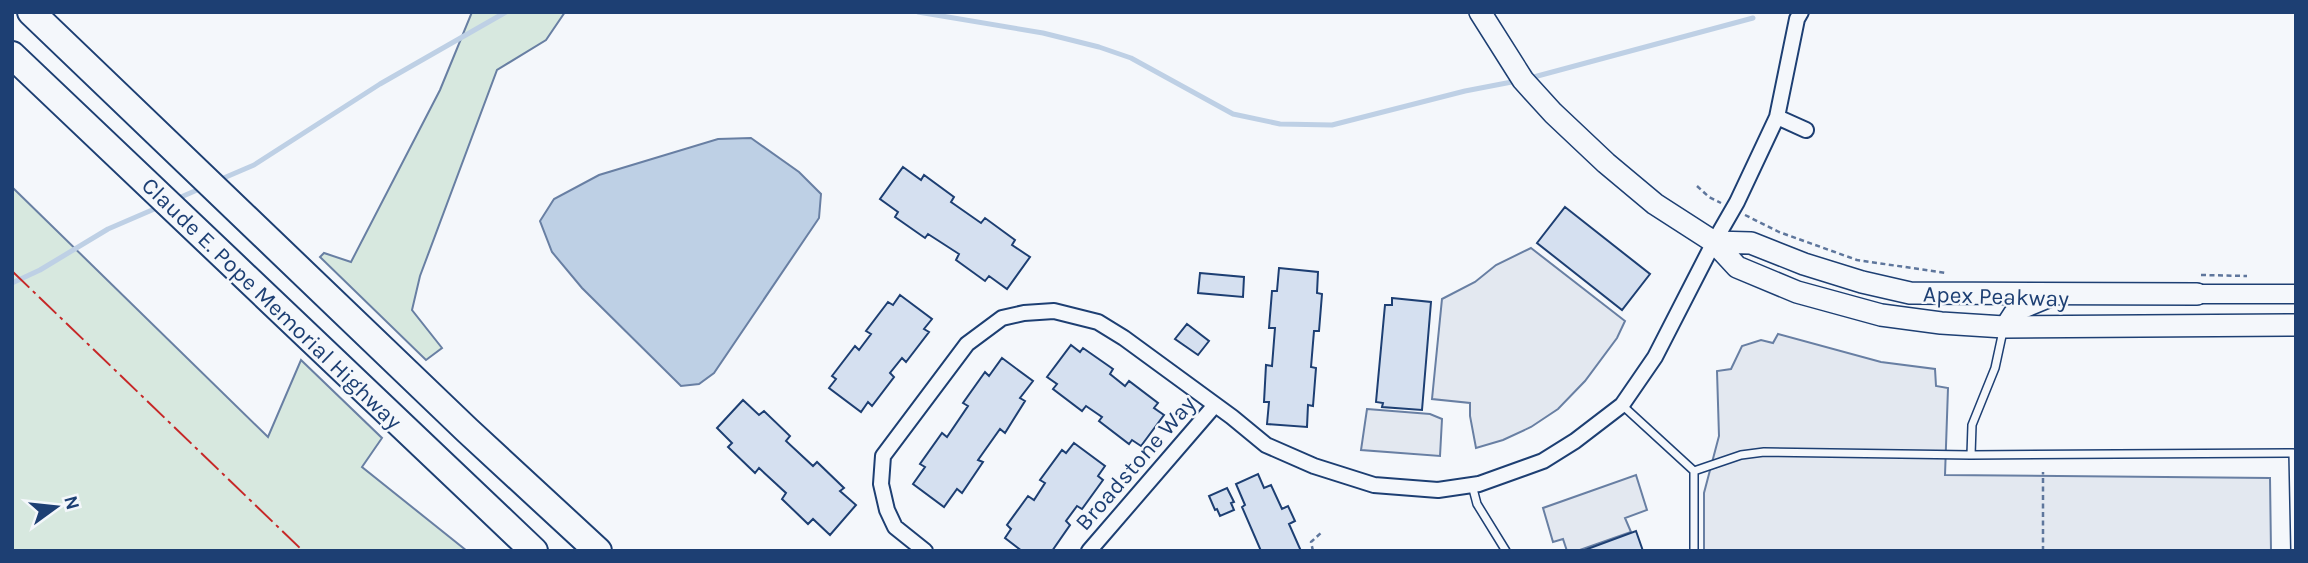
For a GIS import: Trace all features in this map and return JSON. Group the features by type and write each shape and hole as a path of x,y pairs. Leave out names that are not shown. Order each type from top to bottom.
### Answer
{"highway":[{"path":"31,12 467,430 598,551"},
{"name":"Claude E. Pope Memorial Highway","path":"12,55 534,551"}],"main road":[{"name":"Apex Peakway","path":"1480,12 1523,80 1553,113 1606,163 1655,204 1714,242 1737,267 1797,292 1833,303 1941,323 2004,327 2296,325"},
{"name":"Apex Peakway","path":"1714,242 1751,243 1804,264 1910,293 2057,294 2200,285"}],"street":[{"name":"Broadstone Way","path":"925,551 895,527 887,510 881,484 883,456 967,344 1002,318 1024,313 1054,311 1098,322 1124,338 1266,445 1314,466 1374,485 1438,491 1506,476 1543,461 1575,441 1622,405 1655,357 1737,202 1777,117 1797,19 1801,12"},
{"path":"1777,117 1806,131"},
{"name":"Apex Peakway","path":"2200,285 2296,294"},
{"path":"2004,327 2013,313 2057,294"},
{"name":"Broadstone Way","path":"1089,551 1215,405"}],"lane":[{"path":"1971,455 1972,425 1995,368 2004,327"},
{"path":"1622,405 1694,471 1694,551"},
{"path":"1694,471 1741,455 1764,452 1971,455 2293,453 2295,551"},
{"path":"1472,485 1477,505 1506,551"}],"path":[{"path":"1697,186 1709,197"},
{"path":"1757,220 1779,232 1857,260 1956,274"},
{"path":"2200,285 2256,276"},
{"path":"2043,472 2043,551"},
{"path":"1313,551 1311,542 1322,532"}],"shaded area":[{"path":"472,12 565,12 546,40 497,70 420,276 412,310 442,348 426,360 320,257 324,253 351,262 440,90"},
{"path":"12,187 268,437 301,360 382,438 362,467 467,551 12,551"},
{"path":"1531,248 1625,321 1617,338 1585,381 1558,409 1531,427 1503,440 1476,448 1470,403 1432,399 1442,299 1475,282 1496,265"},
{"path":"1778,334 1881,362 1935,369 1936,386 1948,388 1945,475 2270,478 2271,551 1704,551 1704,493 1719,436 1717,371 1731,369 1742,346 1761,340 1773,343"},
{"path":"1367,409 1430,414 1442,419 1440,456 1361,450"},
{"path":"1636,475 1647,510 1625,518 1631,532 1577,551 1567,551 1563,539 1553,542 1543,508"}],"water":[{"path":"751,138 799,172 821,194 819,218 714,373 699,384 681,386 582,288 552,252 540,221 554,199 599,175 718,139"}],"building":[{"path":"903,167 921,180 924,175 954,197 951,202 981,223 985,218 1015,240 1012,245 1030,257 1007,289 989,276 985,281 956,260 959,254 928,234 925,238 895,217 898,212 880,199"},
{"path":"1565,207 1650,274 1622,310 1537,243"},
{"path":"1279,268 1318,272 1317,293 1322,294 1319,331 1314,331 1311,367 1316,368 1313,406 1308,405 1307,427 1267,424 1269,402 1264,402 1266,365 1272,366 1275,328 1269,328 1272,291 1277,291"},
{"path":"1200,273 1244,277 1243,297 1198,293"},
{"path":"900,295 932,319 924,329 929,332 906,362 902,358 890,373 894,377 872,406 868,402 861,412 829,388 836,379 832,376 855,346 859,350 871,334 866,331 888,302 893,305"},
{"path":"1392,298 1431,302 1422,410 1382,407 1383,403 1376,402 1385,305 1392,305"},
{"path":"1187,324 1209,341 1198,355 1175,339"},
{"path":"1071,345 1080,352 1083,348 1113,369 1110,374 1125,386 1129,381 1158,403 1154,408 1164,415 1141,446 1132,440 1129,444 1099,421 1102,417 1086,406 1082,411 1053,389 1057,384 1047,377"},
{"path":"1002,358 1033,381 1020,398 1025,401 1005,433 1000,429 978,460 983,462 962,493 957,489 944,507 913,484 925,467 920,464 942,433 947,437 968,406 963,403 985,372 989,376"},
{"path":"743,400 759,415 764,411 790,436 786,441 813,466 817,462 844,488 840,491 856,505 830,535 813,519 808,524 782,499 786,493 759,468 755,473 728,447 732,443 717,428"},
{"path":"1074,443 1105,466 1098,476 1103,480 1082,509 1077,506 1066,521 1070,525 1052,551 1022,551 1005,538 1011,529 1007,525 1028,496 1034,500 1045,483 1040,480 1062,450 1066,453"},
{"path":"1258,474 1264,488 1271,485 1282,509 1288,506 1295,521 1289,524 1301,551 1261,551 1242,507 1245,505 1236,484"},
{"path":"1227,488 1234,502 1231,503 1234,510 1220,516 1209,496"},
{"path":"1636,531 1643,551 1582,551"}],"waterway":[{"path":"219,180 254,165 380,84 506,12"},
{"path":"918,12 1043,33 1099,47 1131,58 1233,114 1280,124 1332,125 1465,91 1517,81"},
{"path":"1530,78 1753,18"},
{"path":"174,200 204,187"},
{"path":"12,283 40,270 108,229 159,207"}],"power":[{"path":"12,271 303,551"}]}
